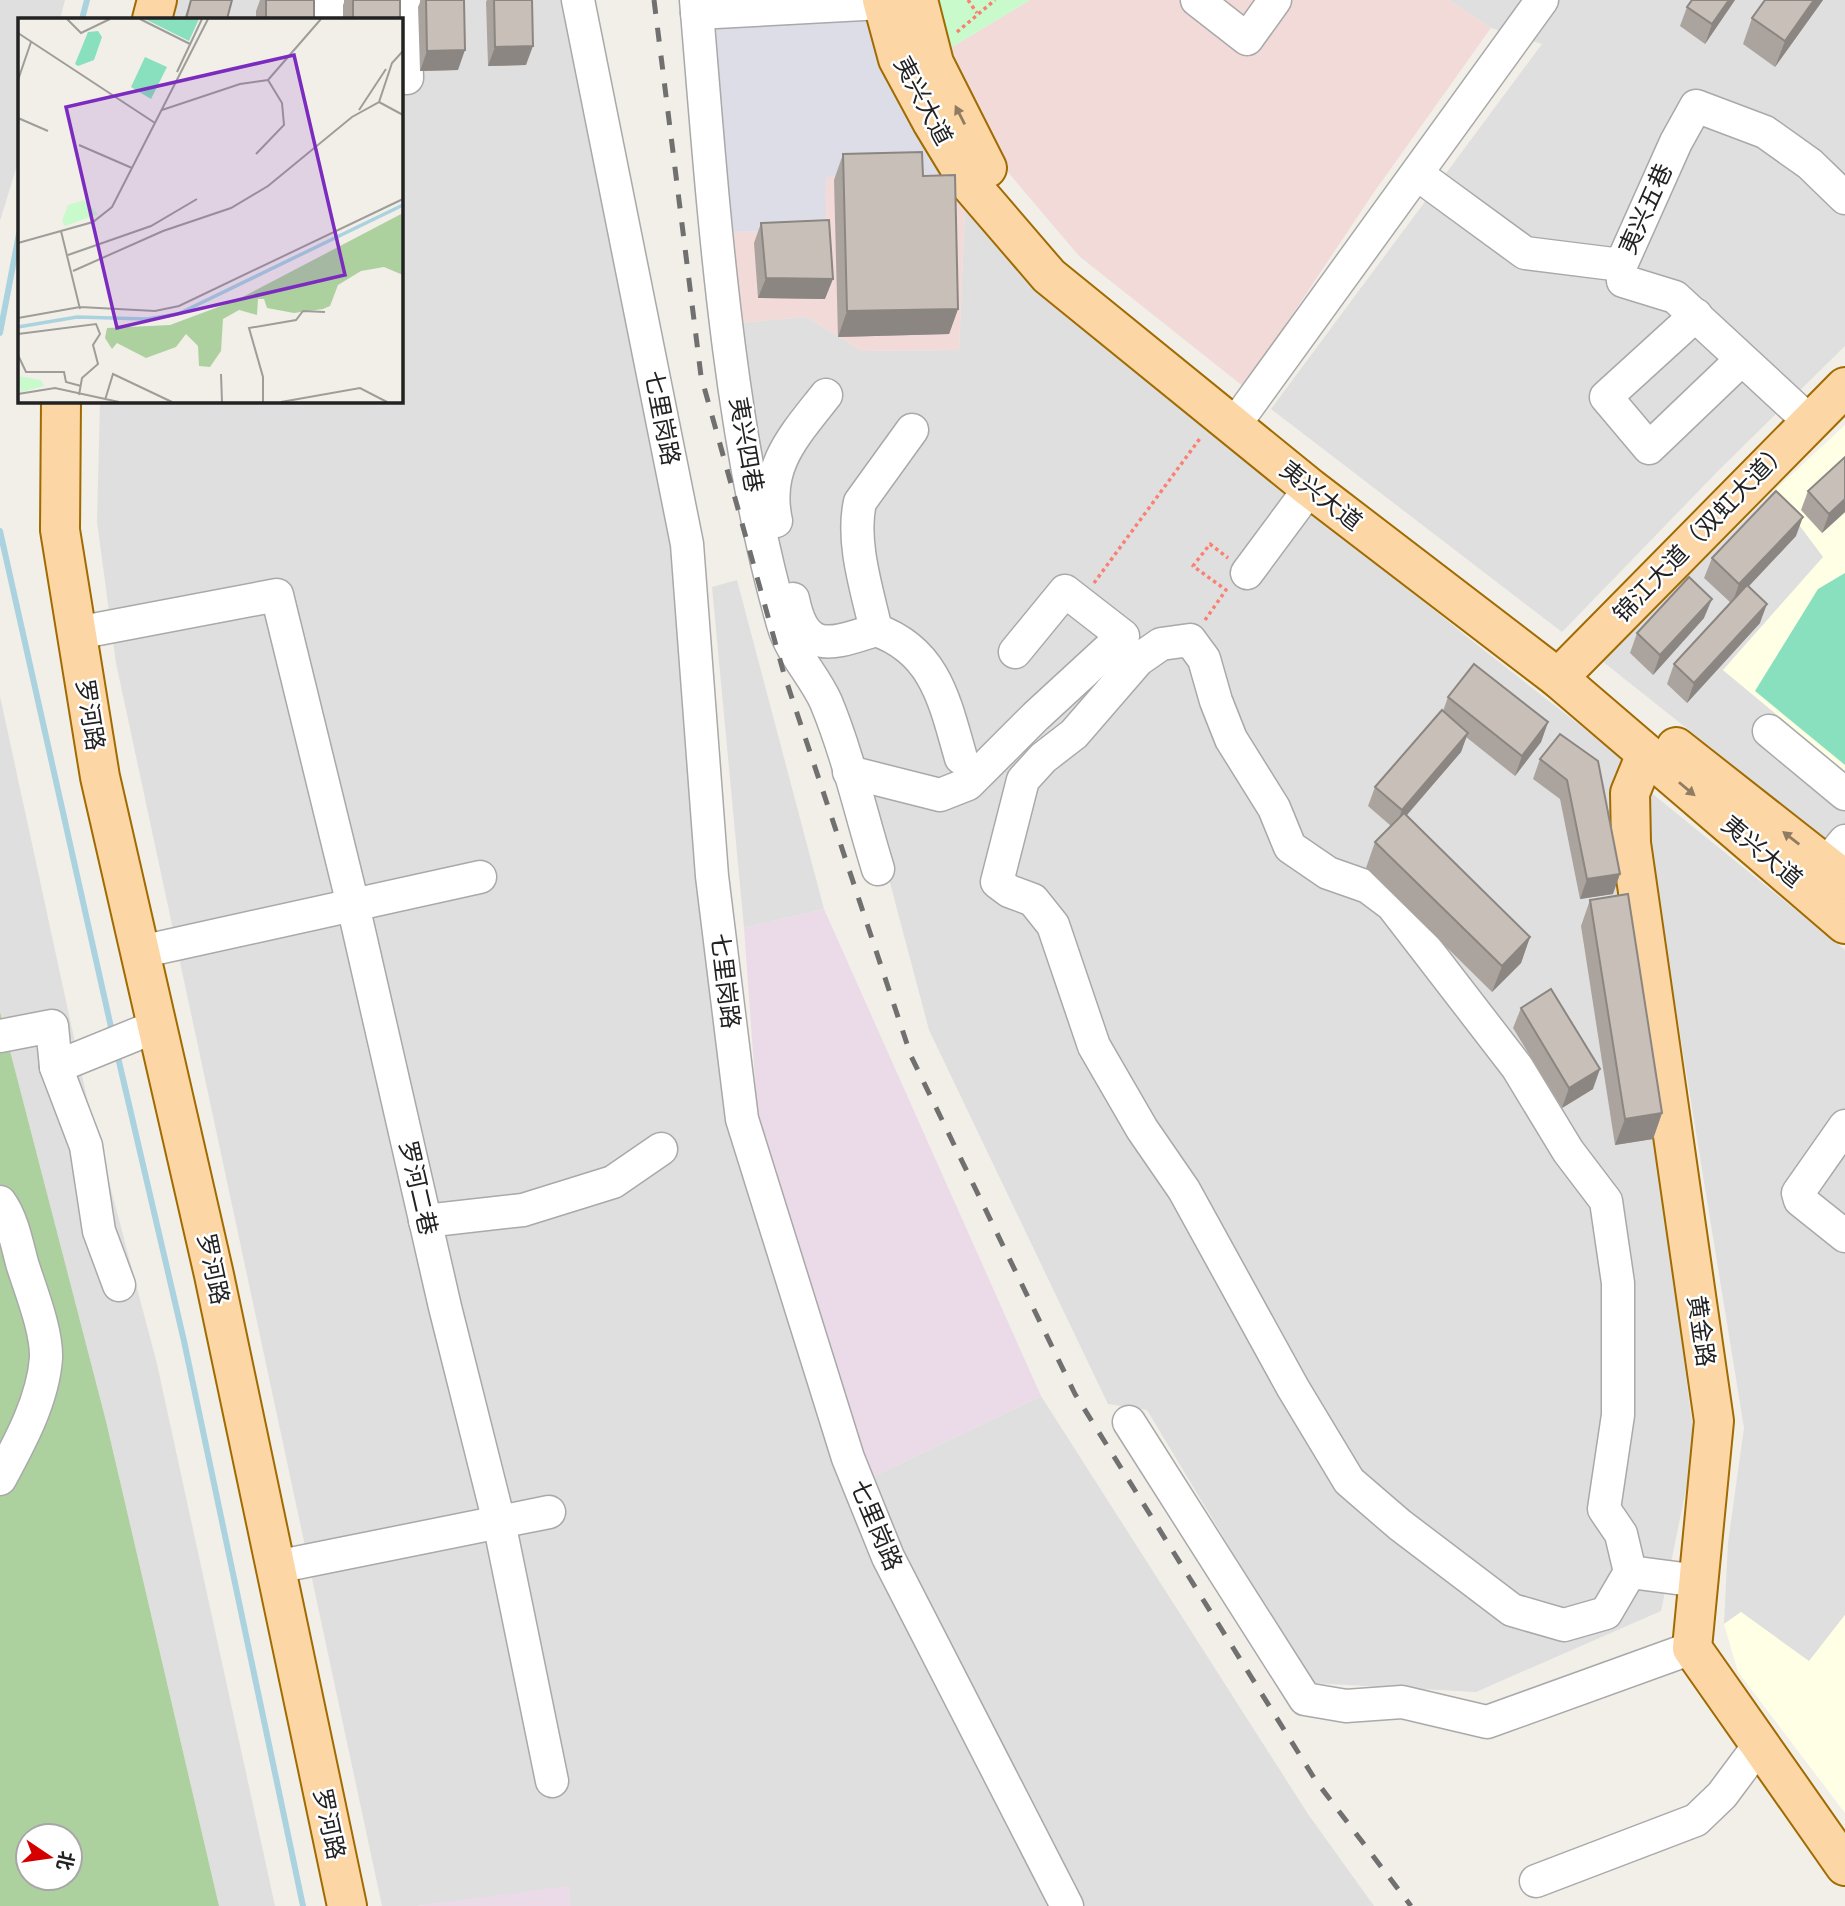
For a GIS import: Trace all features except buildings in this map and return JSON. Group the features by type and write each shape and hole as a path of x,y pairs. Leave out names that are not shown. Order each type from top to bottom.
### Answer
{"main road":[{"path":"135,18 141,0"},
{"path":"152,18 157,0"},
{"name":"夷兴大道","path":"894,1 898,59 932,122 969,183 1049,276 1231,413 1564,672 1646,754 1845,923"},
{"name":"锦江大道（双虹大道）","path":"1564,672 1845,387"},
{"name":"罗河路","path":"44,402 45,536 77,633"},
{"name":"罗河路","path":"61,402 60,530 100,778 215,1275 347,1906"},
{"name":"夷兴大道","path":"1231,413 1310,488 1564,672 1838,862"},
{"name":"黄金路","path":"1646,754 1630,793 1631,843 1714,1422 1692,1648"},
{"path":"1692,1648 1845,1866"}],"street":[{"path":"328,0 328,18"},
{"path":"404,0 407,78"},
{"name":"七里岗路","path":"578,0 687,544 712,876 743,1119 848,1458 888,1556 1067,1906"},
{"path":"1197,0 1247,39 1275,0"},
{"path":"1231,413 1416,174 1542,0"},
{"path":"696,7 894,1"},
{"name":"夷兴四巷","path":"696,7 726,320 747,453 783,626 792,648 825,701 878,869"},
{"name":"夷兴五巷","path":"1416,174 1525,253 1620,265 1676,142 1696,107 1765,131 1810,164 1845,198"},
{"path":"1623,281 1675,297 1809,421"},
{"path":"1696,314 1606,397 1650,448 1741,360"},
{"path":"826,395 796,434 778,465 772,486 774,512 797,621 815,640 828,644 876,630 912,649 925,664 942,694 961,758"},
{"path":"876,630 864,577 857,513 860,502 912,430"},
{"path":"747,453 778,465"},
{"path":"1247,573 1310,488"},
{"path":"849,772 940,795 968,784 1036,716 1123,636 1065,591 1015,652"},
{"name":"罗河二巷","path":"77,633 277,595 499,1522 552,1782"},
{"path":"1190,640 1204,659 1231,739 1274,808 1290,847 1328,873 1368,887 1392,905 1517,1067 1568,1151 1606,1201 1618,1283 1618,1415 1604,1509 1620,1534 1630,1572 1606,1613 1564,1625 1512,1610 1400,1525 1349,1481 1293,1388 1184,1190 1142,1129 1094,1046 1053,925 1033,900 1009,891 997,881 1023,780 1043,758 1073,734 1138,660 1161,644 1190,640"},
{"path":"1769,731 1845,794"},
{"path":"141,952 480,877"},
{"path":"0,1036 52,1026 56,1068 86,1146 99,1231 119,1285"},
{"path":"56,1068 157,1026"},
{"path":"1845,1126 1798,1193 1800,1200 1845,1236"},
{"path":"425,1220 523,1210 613,1182 661,1149"},
{"path":"0,1202 31,1290 46,1357 36,1398 20,1443 0,1479"},
{"path":"1129,1422 1305,1699 1346,1706 1402,1702 1486,1721 1692,1648"},
{"path":"276,1567 549,1512"},
{"path":"1630,1572 1699,1581"},
{"path":"1536,1881 1696,1821 1723,1795 1760,1744"}],"path":[{"path":"968,0 977,13"},
{"path":"953,36 995,0"},
{"path":"1079,604 1231,413"},
{"path":"1190,640 1226,590 1193,566 1210,544 1247,573"}],"shaded area":[{"path":"0,0 65,0 60,18 18,18 18,162 0,221"},
{"path":"178,0 566,0 618,254 671,546 733,1131 851,1486 1056,1906 571,1906 568,1887 417,1906 382,1906 116,663 97,522 100,402 402,402 402,18 173,18"},
{"path":"1030,0 1449,0 1491,28 1372,195 1244,387 1079,256 1007,171 942,53"},
{"path":"1449,0 1845,0 1845,346 1719,470 1562,632 1271,409 1542,44 1491,28"},
{"path":"866,14 896,99 940,174 826,177 825,230 730,232 711,24"},
{"path":"940,174 965,210 959,350 862,351 807,317 737,323 730,232 824,230 826,177"},
{"path":"965,210 1054,303 1471,640 1623,759 1614,808 1695,1446 1661,1611 1476,1692 1311,1683 1147,1410 1108,1404 929,1030 864,785 790,627 737,323 807,317 862,351 959,350"},
{"path":"1845,425 1845,771 1723,670 1823,557 1774,491"},
{"path":"1774,491 1824,557 1723,670 1845,771 1845,854 1602,661"},
{"path":"737,580 824,909 744,928 712,587"},
{"path":"0,696 87,1098 157,1364 275,1906 219,1906 106,1421 0,1012"},
{"path":"1649,791 1845,950 1845,1615 1809,1662 1741,1612 1724,1624 1728,1543 1744,1428 1648,837"},
{"path":"824,909 1041,1396 868,1479 759,1136 744,928"},
{"path":"1041,1396 1308,1814 1374,1906 1079,1906 899,1567 868,1479"},
{"path":"1741,1612 1809,1661 1845,1615 1845,1813 1738,1672 1724,1624"},
{"path":"568,1886 571,1906 417,1906"}],"green space":[{"path":"930,0 1030,0 942,53"},
{"path":"1845,573 1845,765 1755,691 1818,589"},
{"path":"0,1012 106,1421 219,1906 0,1906"}],"waterway":[{"path":"82,18 87,0"},
{"path":"0,333 18,239"},
{"path":"0,531 113,1036"},
{"path":"117,1053 184,1341 303,1906"}],"railway":[{"path":"654,0 701,376 784,674 911,1056 1075,1394 1316,1781 1411,1906"}]}
